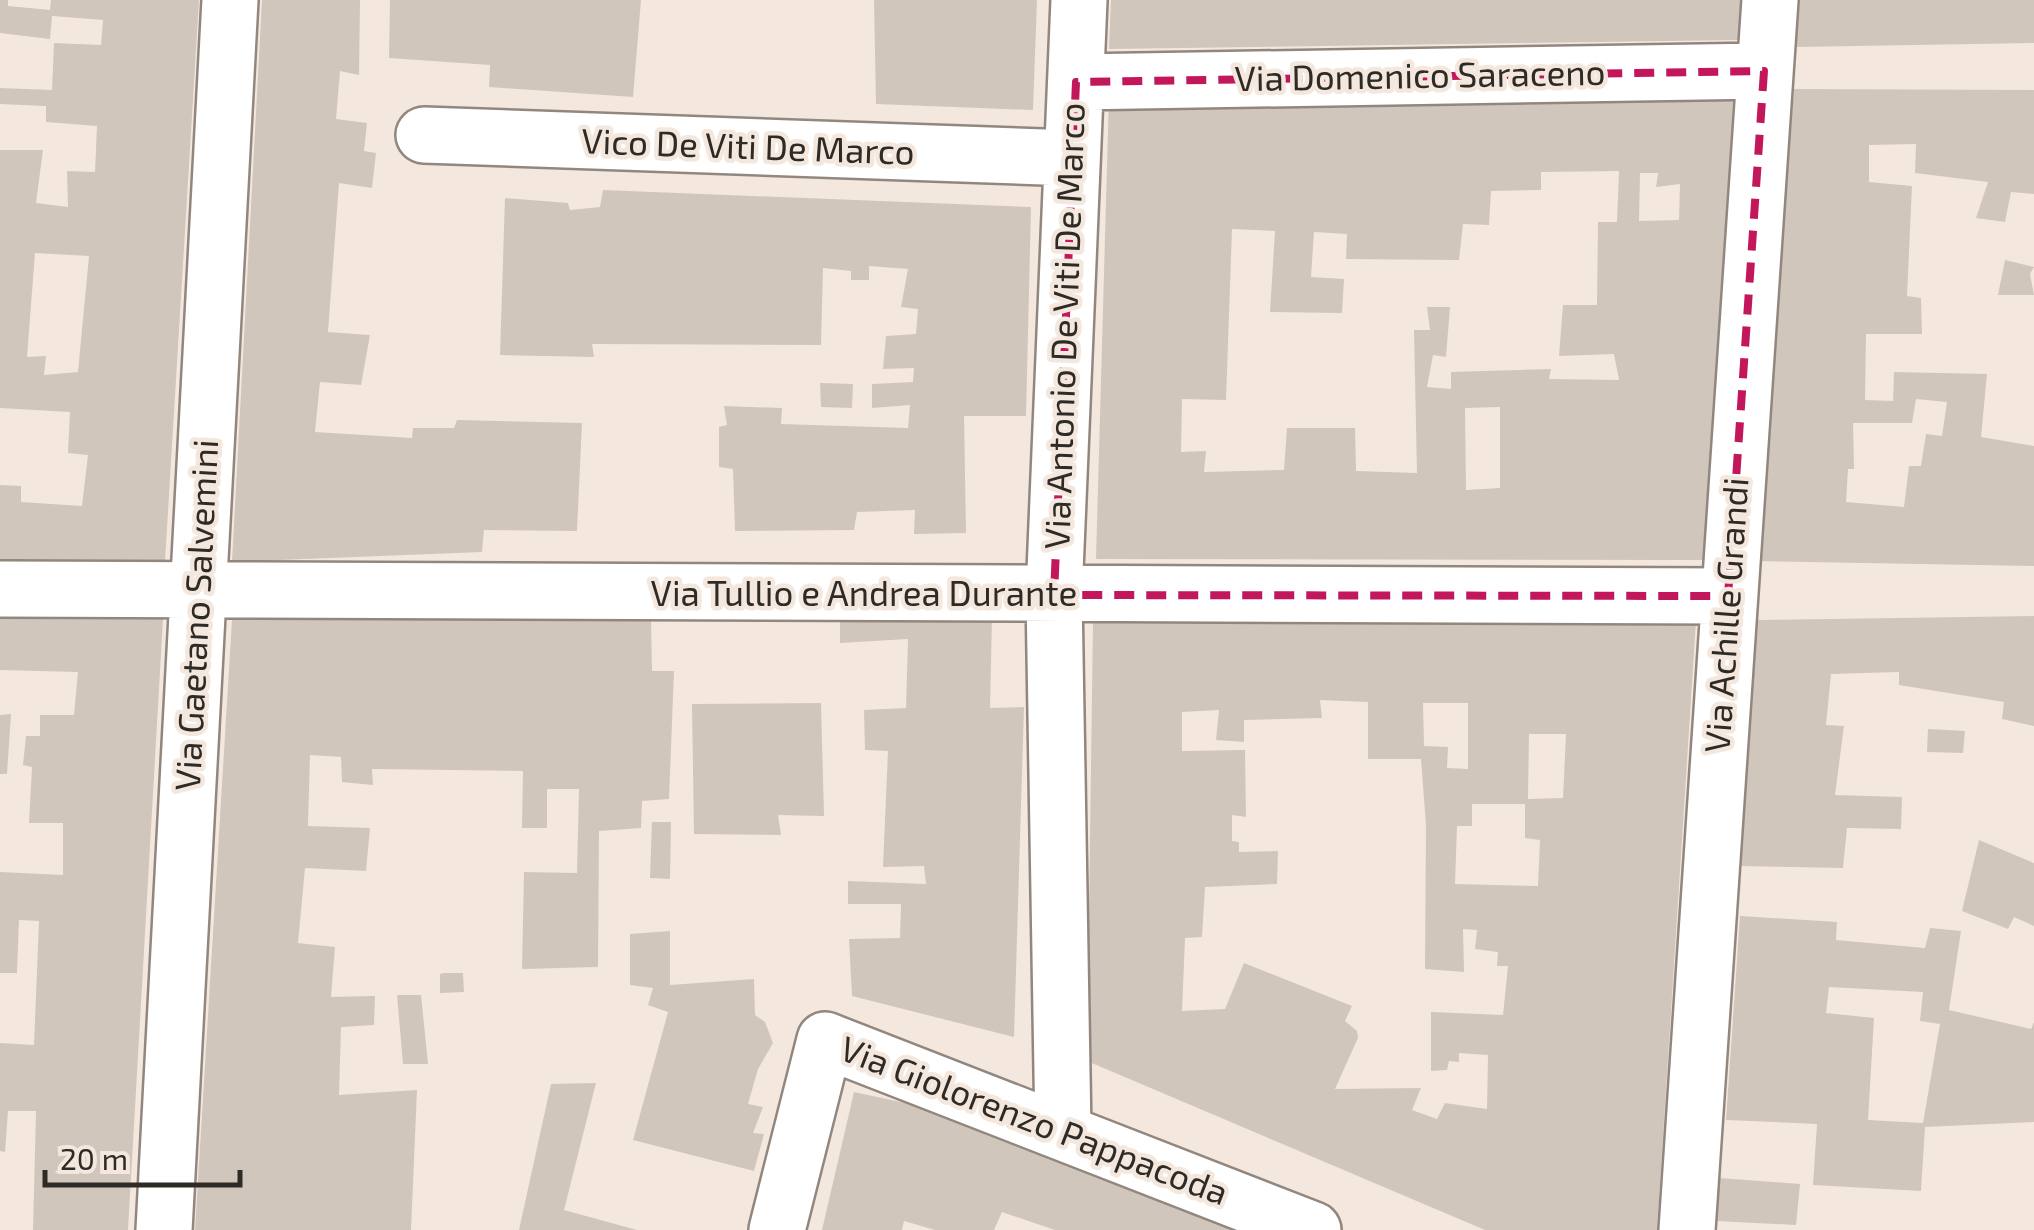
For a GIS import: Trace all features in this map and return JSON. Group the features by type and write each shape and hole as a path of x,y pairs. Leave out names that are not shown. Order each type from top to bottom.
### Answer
{"street":[{"name":"Via Gaetano Salvemini","path":"164,1230 230,0"},
{"name":"Via Antonio De Viti De Marco","path":"1062,1132 1054,595 1079,0"},
{"name":"Via Achille Grandi","path":"1688,1230 1770,0"},
{"name":"Via Domenico Saraceno","path":"1076,82 1764,71"},
{"name":"Vico De Viti De Marco","path":"424,136 1072,158"},
{"name":"Via Tullio e Andrea Durante","path":"0,589 1728,596"},
{"name":"Via Giolorenzo Pappacoda","path":"778,1230 826,1040 1299,1228"}],"highlighted area":[{"path":"1764,71 1728,596 1054,595 1076,82"}],"building":[{"path":"0,0 8,0 8,6 50,10 51,0 199,0 165,561 0,562 0,485 21,486 21,502 82,506 88,455 68,453 70,412 0,408 0,150 43,150 36,203 68,207 67,171 95,172 97,126 46,122 46,106 0,104 0,88 52,90 54,43 101,45 103,20 52,16 50,39 0,33","holes":["35,253 89,256 78,372 44,375 46,356 27,357"]},
{"path":"262,0 360,0 359,75 340,71 336,119 367,123 364,151 376,153 372,188 339,183 328,332 370,335 361,385 320,382 315,432 412,438 413,428 454,428 457,420 582,423 577,531 484,530 482,552 232,562"},
{"path":"390,0 641,0 633,97 489,87 490,65 389,58"},
{"path":"874,0 1037,0 1033,110 876,104"},
{"path":"1111,0 1741,0 1738,40 1109,49"},
{"path":"1798,0 2034,0 2034,43 1795,47"},
{"path":"1794,89 2034,90 2034,194 2011,192 2005,222 1976,218 1988,182 1915,173 1916,144 1869,145 1869,182 1912,186 1907,296 1921,298 1922,334 1866,334 1865,400 1893,401 1894,372 1987,374 1981,437 2034,446 2034,566 1756,561","holes":["1916,399 1947,402 1942,436 1926,434 1921,466 1909,466 1904,507 1846,502 1848,469 1854,469 1853,423 1912,423"]},
{"path":"1736,91 1704,560 1096,559 1109,95","holes":["1619,171 1617,222 1598,222 1597,305 1563,305 1559,356 1614,354 1619,380 1549,379 1551,369 1451,372 1451,389 1427,387 1433,355 1446,357 1450,307 1427,307 1430,330 1414,330 1417,473 1356,471 1355,428 1287,428 1284,470 1204,472 1206,451 1181,452 1182,399 1226,400 1232,229 1275,231 1270,312 1342,313 1344,279 1311,277 1314,232 1347,234 1346,259 1459,260 1463,224 1489,225 1491,191 1541,190 1541,172","1640,173 1658,173 1656,187 1680,184 1679,220 1639,221","1500,407 1500,488 1466,490 1465,408"]},
{"path":"603,190 1031,207 1026,416 964,416 966,533 914,534 915,510 857,512 854,530 735,531 733,469 719,467 719,427 727,425 724,406 782,408 781,424 908,428 910,405 872,408 872,384 913,382 914,368 883,369 886,336 916,334 918,309 901,307 908,269 869,266 869,280 851,280 851,271 823,268 821,345 592,344 594,357 500,355 505,198 568,203 570,210 600,207"},
{"path":"2005,260 2034,267 2030,274 2034,295 1998,295"},
{"path":"820,383 853,384 852,408 821,407"},
{"path":"2034,616 2034,726 2002,719 2004,702 1899,685 1899,672 1831,674 1826,725 1844,726 1835,795 1902,797 1901,829 1847,828 1843,868 1737,866 1756,620"},
{"path":"840,618 992,618 990,708 1024,707 1014,1037 852,996 849,939 900,938 901,904 848,904 848,881 926,884 924,866 883,867 888,751 865,750 864,710 906,708 908,639 840,643"},
{"path":"0,619 163,619 128,1230 33,1230 36,1111 8,1111 5,1152 0,1151 0,1043 34,1045 39,921 19,920 17,973 0,973 0,872 63,875 63,823 29,823 32,767 23,765 26,736 40,736 40,715 74,715 78,672 0,670"},
{"path":"232,620 651,620 652,671 674,671 669,799 642,801 641,828 599,831 598,967 522,969 524,872 577,873 579,789 547,789 547,828 522,828 523,771 372,769 373,785 342,782 341,757 310,755 308,826 370,828 366,871 305,868 298,943 335,947 331,997 375,996 374,1025 341,1027 339,1095 417,1090 411,1230 195,1230"},
{"path":"1093,620 1696,621 1657,1230 1485,1230 1087,1061","holes":["1320,700 1368,702 1368,759 1421,759 1426,825 1425,969 1464,972 1463,929 1477,930 1475,949 1498,952 1497,966 1508,966 1503,1015 1431,1012 1431,1071 1447,1070 1449,1061 1459,1062 1459,1053 1488,1055 1487,1109 1445,1103 1437,1119 1412,1110 1421,1088 1335,1089 1358,1038 1357,1031 1345,1021 1352,1006 1244,963 1225,1009 1182,1011 1185,938 1202,937 1205,887 1277,884 1278,851 1239,852 1239,842 1232,841 1232,815 1246,817 1245,750 1182,751 1182,712 1219,710 1216,740 1244,742 1244,720 1322,718","1423,703 1468,703 1468,769 1447,768 1448,747 1424,746","1529,734 1566,734 1563,798 1528,799","1472,804 1525,804 1525,838 1540,840 1538,886 1455,884 1457,826 1472,826"]},
{"path":"821,703 824,816 778,815 781,835 694,834 692,704"},
{"path":"11,714 7,774 0,774 0,715"},
{"path":"1928,729 1965,731 1963,753 1927,752"},
{"path":"652,822 671,822 670,879 650,878"},
{"path":"1979,840 2034,863 2034,926 2014,917 2008,929 1962,911"},
{"path":"1740,916 1837,922 1836,940 1925,948 1930,928 1961,931 1949,1010 2031,1029 2034,1022 2034,1122 1925,1127 1921,1191 1813,1185 1817,1124 1726,1120","holes":["1829,987 1923,992 1920,1021 1940,1024 1923,1123 1868,1120 1874,1018 1826,1013"]},
{"path":"670,931 670,985 754,979 755,1015 765,1022 773,1043 758,1069 748,1104 763,1107 753,1133 764,1134 754,1171 633,1140 668,1012 648,1005 653,988 630,985 630,934"},
{"path":"463,973 464,992 440,993 440,974"},
{"path":"397,995 421,995 428,1064 403,1064"},
{"path":"596,1083 564,1210 637,1230 519,1230 551,1084"},
{"path":"854,1092 975,1118 1243,1215 1236,1230 1055,1230 1002,1212 994,1230 935,1230 904,1221 902,1230 822,1230"},
{"path":"1719,1178 1800,1184 1796,1225 1716,1221"}]}
